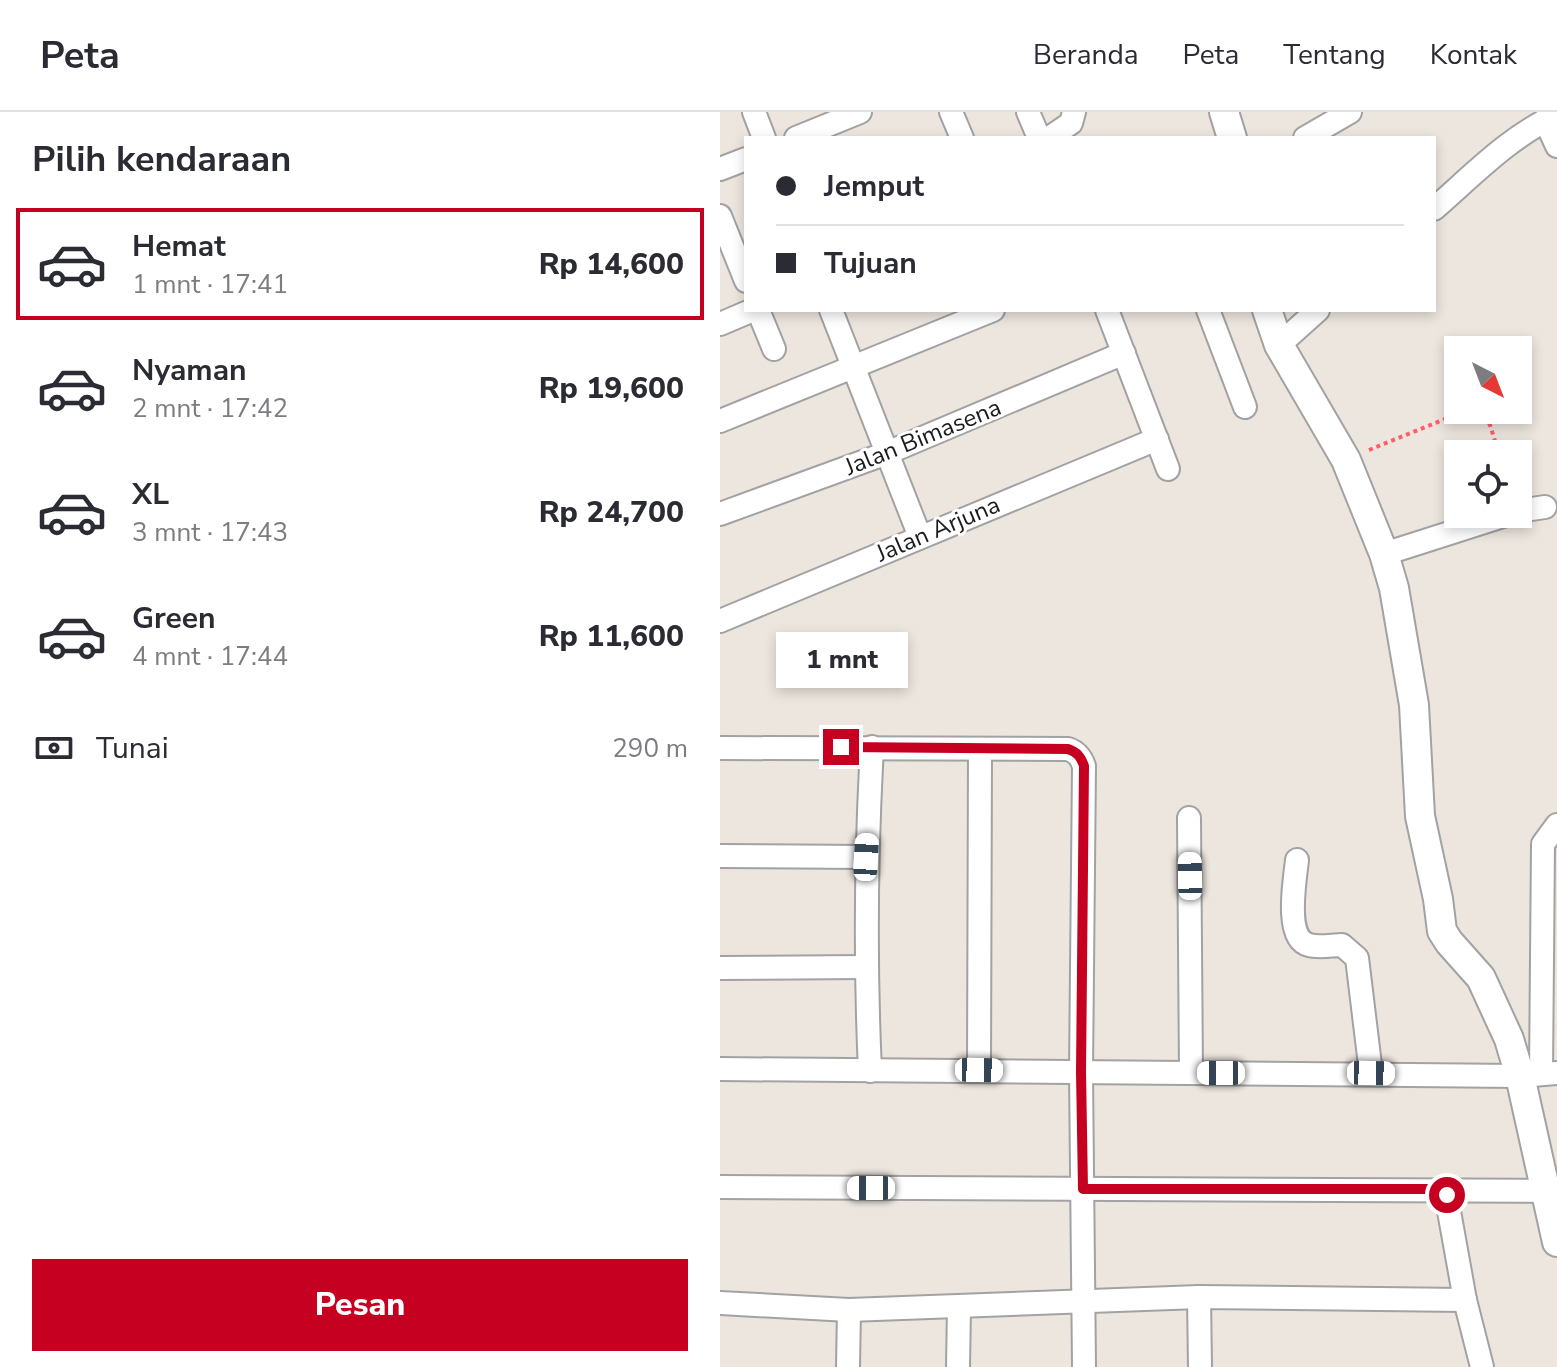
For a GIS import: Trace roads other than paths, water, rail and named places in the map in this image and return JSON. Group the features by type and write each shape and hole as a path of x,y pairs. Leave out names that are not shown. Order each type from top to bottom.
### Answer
{"street":[{"path":"754,112 763,136"},
{"path":"801,136 860,112"},
{"path":"951,112 961,136"},
{"path":"1028,112 1038,136"},
{"path":"1052,136 1071,123 1074,112"},
{"path":"1224,112 1231,136"},
{"path":"1308,136 1350,112"},
{"path":"1436,207 1505,146 1551,117 1557,146"},
{"path":"720,169 744,160"},
{"path":"720,216 728,259 744,279"},
{"path":"720,324 750,312"},
{"path":"756,312 774,349"},
{"path":"832,312 920,537"},
{"path":"720,421 988,312"},
{"path":"1209,312 1245,407"},
{"path":"1268,312 1279,345 1346,460 1384,554 1394,588 1414,705 1420,816 1442,931 1481,978 1503,1024 1539,1074"},
{"path":"1279,345 1316,312"},
{"path":"1116,314 1124,353 1168,469"},
{"name":"Jalan Bimasena","path":"720,514 887,453 1124,353"},
{"name":"Jalan Arjuna","path":"720,621 1157,439"},
{"path":"1532,509 1545,507"},
{"path":"1384,554 1465,528"},
{"path":"870,1071 865,967 866,857 872,747"},
{"path":"720,748 1068,749 1075,751 1084,766 1081,1072 1084,1367"},
{"path":"979,1070 980,749"},
{"path":"1189,818 1191,1073"},
{"path":"1557,825 1543,844 1539,1074 1557,1242"},
{"path":"720,856 866,857"},
{"path":"1297,860 1294,927 1299,937 1309,945 1342,945 1357,958 1371,1073"},
{"path":"720,968 865,967"},
{"path":"720,1069 1539,1074"},
{"path":"720,1187 1552,1191"},
{"path":"1445,1189 1465,1300 1482,1367"},
{"path":"720,1303 849,1310 1199,1297 1465,1300"},
{"path":"1199,1297 1200,1367"},
{"path":"958,1367 959,1307"},
{"path":"848,1367 849,1310"}]}
